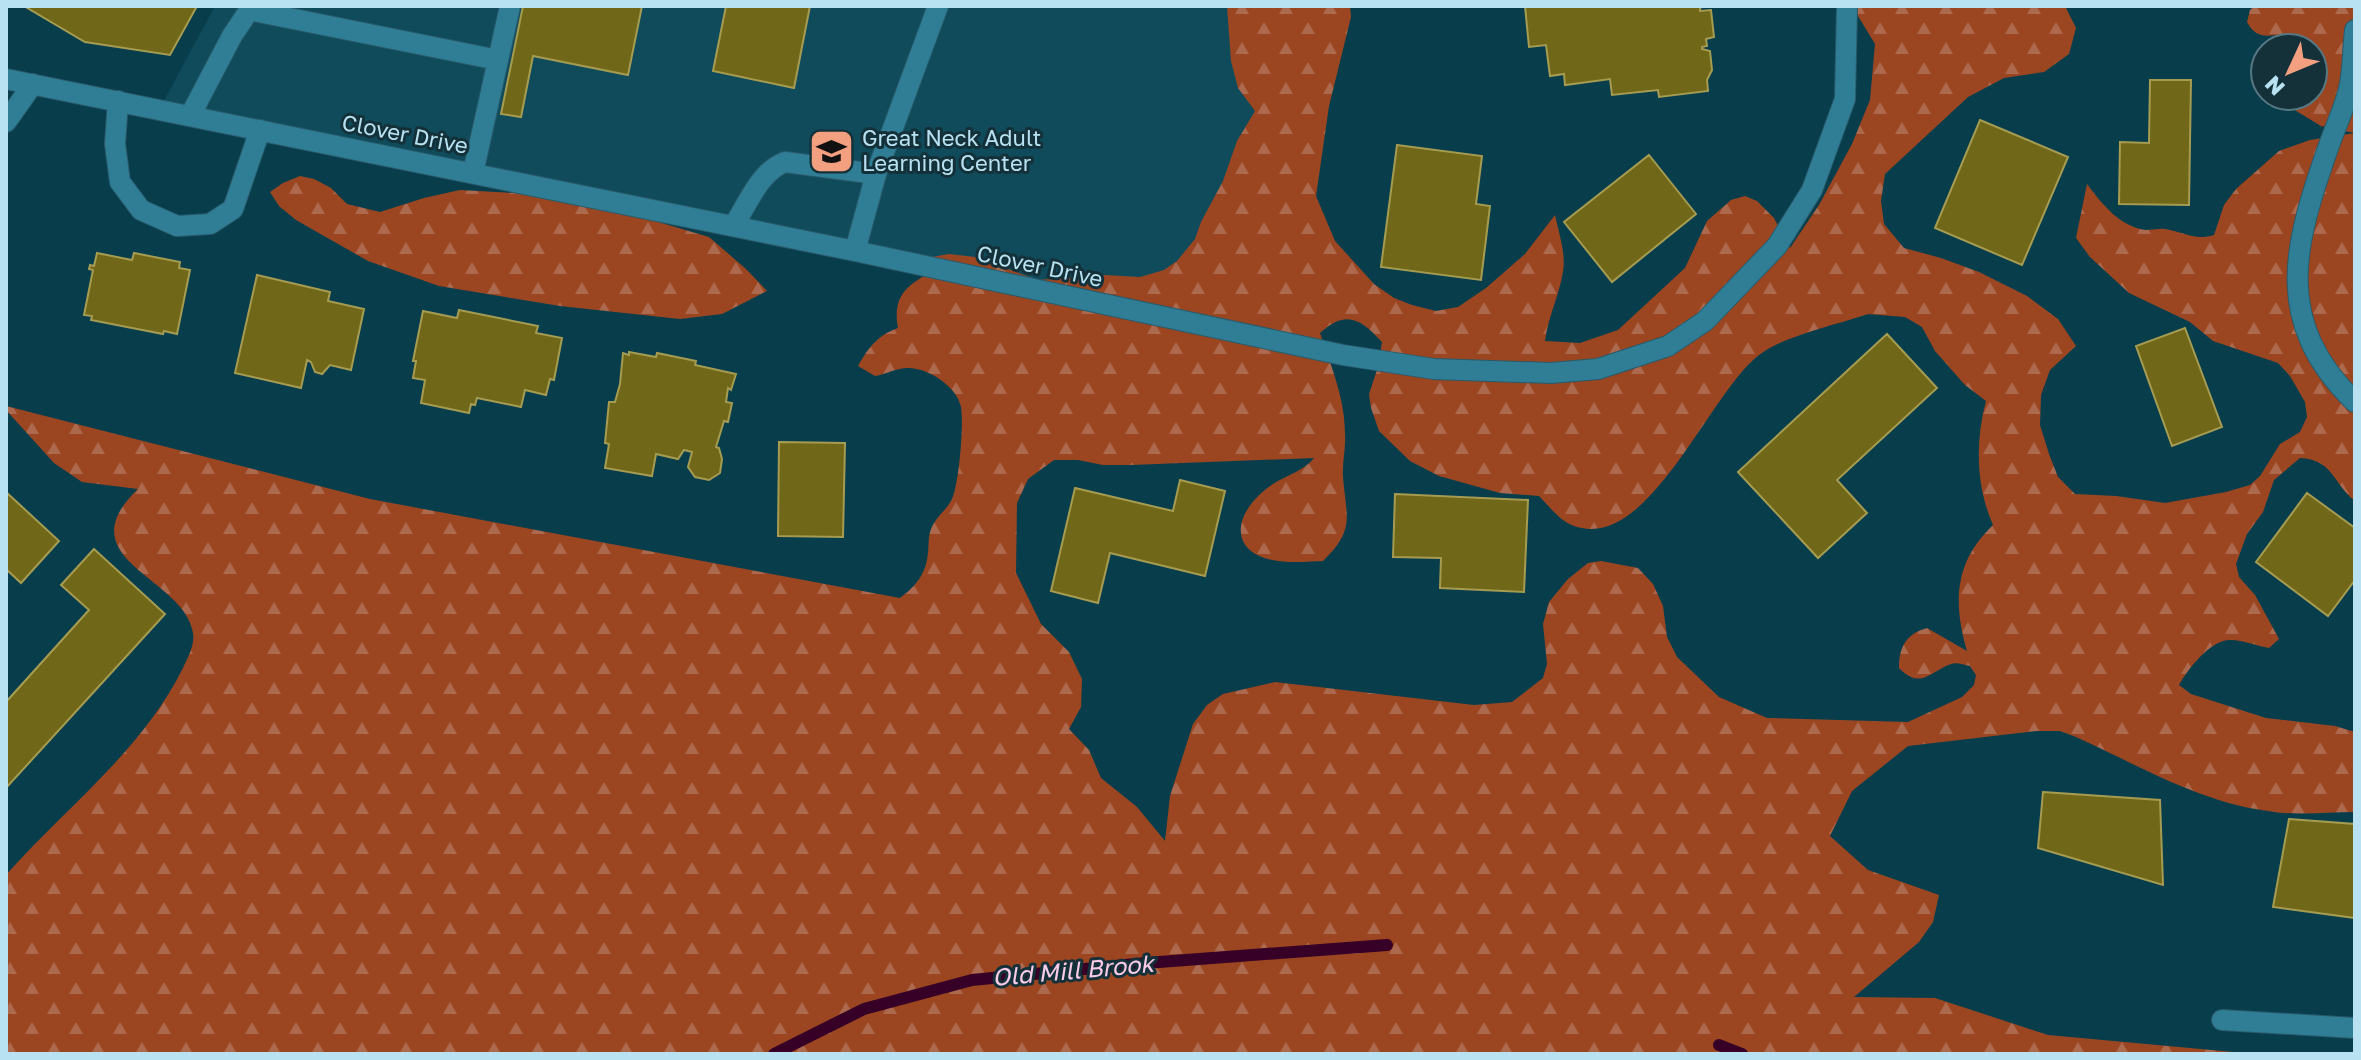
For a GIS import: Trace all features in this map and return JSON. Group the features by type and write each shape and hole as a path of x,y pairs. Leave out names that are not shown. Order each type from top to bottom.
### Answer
{"street":[{"path":"473,173 510,6"},
{"path":"855,251 876,174 938,6"},
{"name":"Clover Drive","path":"6,79 855,251 1343,355 1434,369 1551,373 1598,369 1668,346 1705,321 1777,246 1812,190 1845,99 1847,6"},
{"path":"190,116 232,36 251,8 498,60"},
{"path":"2355,30 2350,86 2305,221 2296,281 2302,316 2317,353 2342,390 2355,402"},
{"path":"6,122 33,84"},
{"path":"118,101 115,144 120,182 141,210 177,226 210,224 233,209 260,130"},
{"path":"733,226 763,177 772,167 785,162 876,174"},
{"path":"2222,1020 2355,1028"}],"shaded area":[{"name":"Great Neck Adult Learning Center","path":"215,6 1275,6 1295,338 159,110"}],"green space":[{"path":"1227,6 1350,6 1351,17 1329,106 1316,196 1335,241 1374,284 1394,298 1436,311 1458,307 1486,288 1525,254 1555,215 1564,265 1545,341 1580,343 1618,330 1685,268 1707,221 1731,200 1745,196 1757,201 1774,218 1790,248 1819,205 1852,144 1870,100 1875,44 1852,6 2065,6 2076,28 2069,54 2044,72 2004,78 1968,97 1885,174 1881,201 1884,224 1904,248 1979,272 2027,296 2058,319 2076,346 2050,370 2041,395 2040,425 2058,477 2075,494 2165,503 2250,485 2260,476 2280,444 2300,432 2307,417 2305,402 2290,376 2278,363 2213,341 2190,322 2129,293 2090,257 2076,238 2087,184 2105,207 2137,228 2165,229 2207,237 2214,235 2224,205 2236,189 2279,151 2310,140 2355,133 2355,501 2326,468 2311,459 2300,458 2274,480 2263,512 2247,534 2236,564 2239,577 2255,595 2279,639 2269,648 2236,640 2216,644 2194,663 2179,685 2191,694 2266,718 2335,726 2355,732 2355,812 2289,813 2218,800 2076,737 2060,731 2037,731 1908,746 1852,791 1830,836 1868,870 1939,895 1933,922 1919,942 1854,997 1935,998 2048,1035 2255,1054 6,1054 6,875 102,777 146,726 183,668 191,651 193,633 185,614 171,597 135,567 121,551 114,534 119,513 138,489 82,482 54,463 6,410 6,406 370,499 900,598 922,573 931,529 955,491 961,407 942,380 926,372 906,368 875,376 858,366 874,343 898,328 897,310 902,295 928,274 920,264 932,257 949,254 975,257 1038,280 1104,275 1140,277 1164,270 1177,261 1195,239 1223,181 1237,141 1255,111 1238,88 1231,61","holes":["1868,314 1905,317 1922,327 1935,351 1965,385 1986,401 1980,432 1979,464 1983,495 1993,525 1971,554 1960,584 1960,616 1967,651 1927,628 1905,642 1899,660 1899,668 1919,679 1951,664 1970,666 1976,675 1974,685 1962,697 1908,722 1767,718 1719,697 1677,657 1667,637 1663,606 1653,584 1638,568 1601,561 1588,563 1568,579 1549,602 1543,624 1547,664 1543,678 1512,702 1474,705 1275,682 1223,694 1207,705 1193,724 1170,796 1165,841 1137,807 1101,778 1089,750 1069,729 1081,707 1082,679 1069,652 1041,624 1016,573 1017,503 1028,479 1054,460 1131,465 1314,458 1259,496 1246,511 1241,529 1246,546 1262,557 1282,561 1323,561 1345,531 1347,513 1343,477 1343,408 1320,333 1346,319 1360,323 1382,342 1369,394 1371,408 1379,431 1410,461 1439,476 1500,493 1539,496 1558,516 1575,526 1608,526 1632,512 1656,489 1740,374 1759,355 1796,337"]},
{"path":"2255,6 2355,6 2355,133 2321,126 2298,112 2329,112 2329,32 2256,32 2247,22 2250,10"},
{"path":"300,176 331,188 347,204 380,212 460,190 549,195 648,219 709,237 767,291 722,314 680,319 560,306 439,286 368,261 296,220 279,206 270,192"}],"building":[{"path":"24,6 197,6 170,55 85,42"},
{"path":"523,6 642,6 628,75 533,56 521,117 501,114"},
{"path":"726,6 810,6 794,88 713,71"},
{"path":"1525,6 1704,6 1700,11 1711,10 1714,37 1706,39 1707,46 1702,47 1710,51 1712,70 1707,80 1708,91 1659,97 1658,90 1612,95 1610,79 1565,85 1564,74 1550,76 1546,45 1529,47"},
{"path":"2150,80 2191,80 2189,205 2119,204 2120,142 2149,143"},
{"path":"1980,120 2068,157 2022,265 1935,228"},
{"path":"1397,145 1482,156 1476,204 1490,206 1481,280 1381,267"},
{"path":"1649,155 1696,214 1612,282 1564,222"},
{"path":"97,253 132,260 134,253 180,262 179,268 190,270 177,334 91,320 92,316 84,315 93,270 89,269 90,265 94,266"},
{"path":"257,275 330,292 328,301 364,309 351,370 330,365 322,374 315,372 307,360 301,388 235,373"},
{"path":"459,310 538,326 536,333 562,338 554,380 550,379 546,395 525,390 521,407 477,398 475,405 471,404 469,413 421,403 425,380 413,378 416,361 413,361 423,311 457,318"},
{"path":"2185,328 2222,427 2172,446 2136,346"},
{"path":"1887,334 1937,388 1837,480 1867,513 1818,558 1738,472"},
{"path":"629,352 656,357 657,353 696,361 695,365 736,374 731,390 728,388 726,402 732,403 728,422 724,421 716,447 722,459 720,473 709,480 695,477 688,467 692,452 684,450 678,459 656,454 652,476 605,468 609,444 605,443 609,402 615,402 623,353 629,355"},
{"path":"779,442 845,443 843,537 778,536"},
{"path":"1180,480 1225,491 1205,576 1110,553 1098,603 1051,591 1075,488 1173,511"},
{"path":"6,492 59,541 21,583 6,569"},
{"path":"2307,493 2355,528 2355,580 2328,616 2256,562"},
{"path":"1395,494 1528,500 1524,592 1440,588 1441,558 1393,557"},
{"path":"94,549 165,614 6,788 6,702 89,610 61,585"},
{"path":"2043,792 2160,800 2163,885 2038,848"},
{"path":"2289,819 2355,824 2355,918 2273,907"}],"waterway":[{"name":"Old Mill Brook","path":"774,1054 864,1009 972,980 1387,945"},
{"name":"Old Mill Brook","path":"1719,1045 1742,1054"}],"place":[{"name":"Great Neck Adult Learning Center","path":"831,151"}]}
